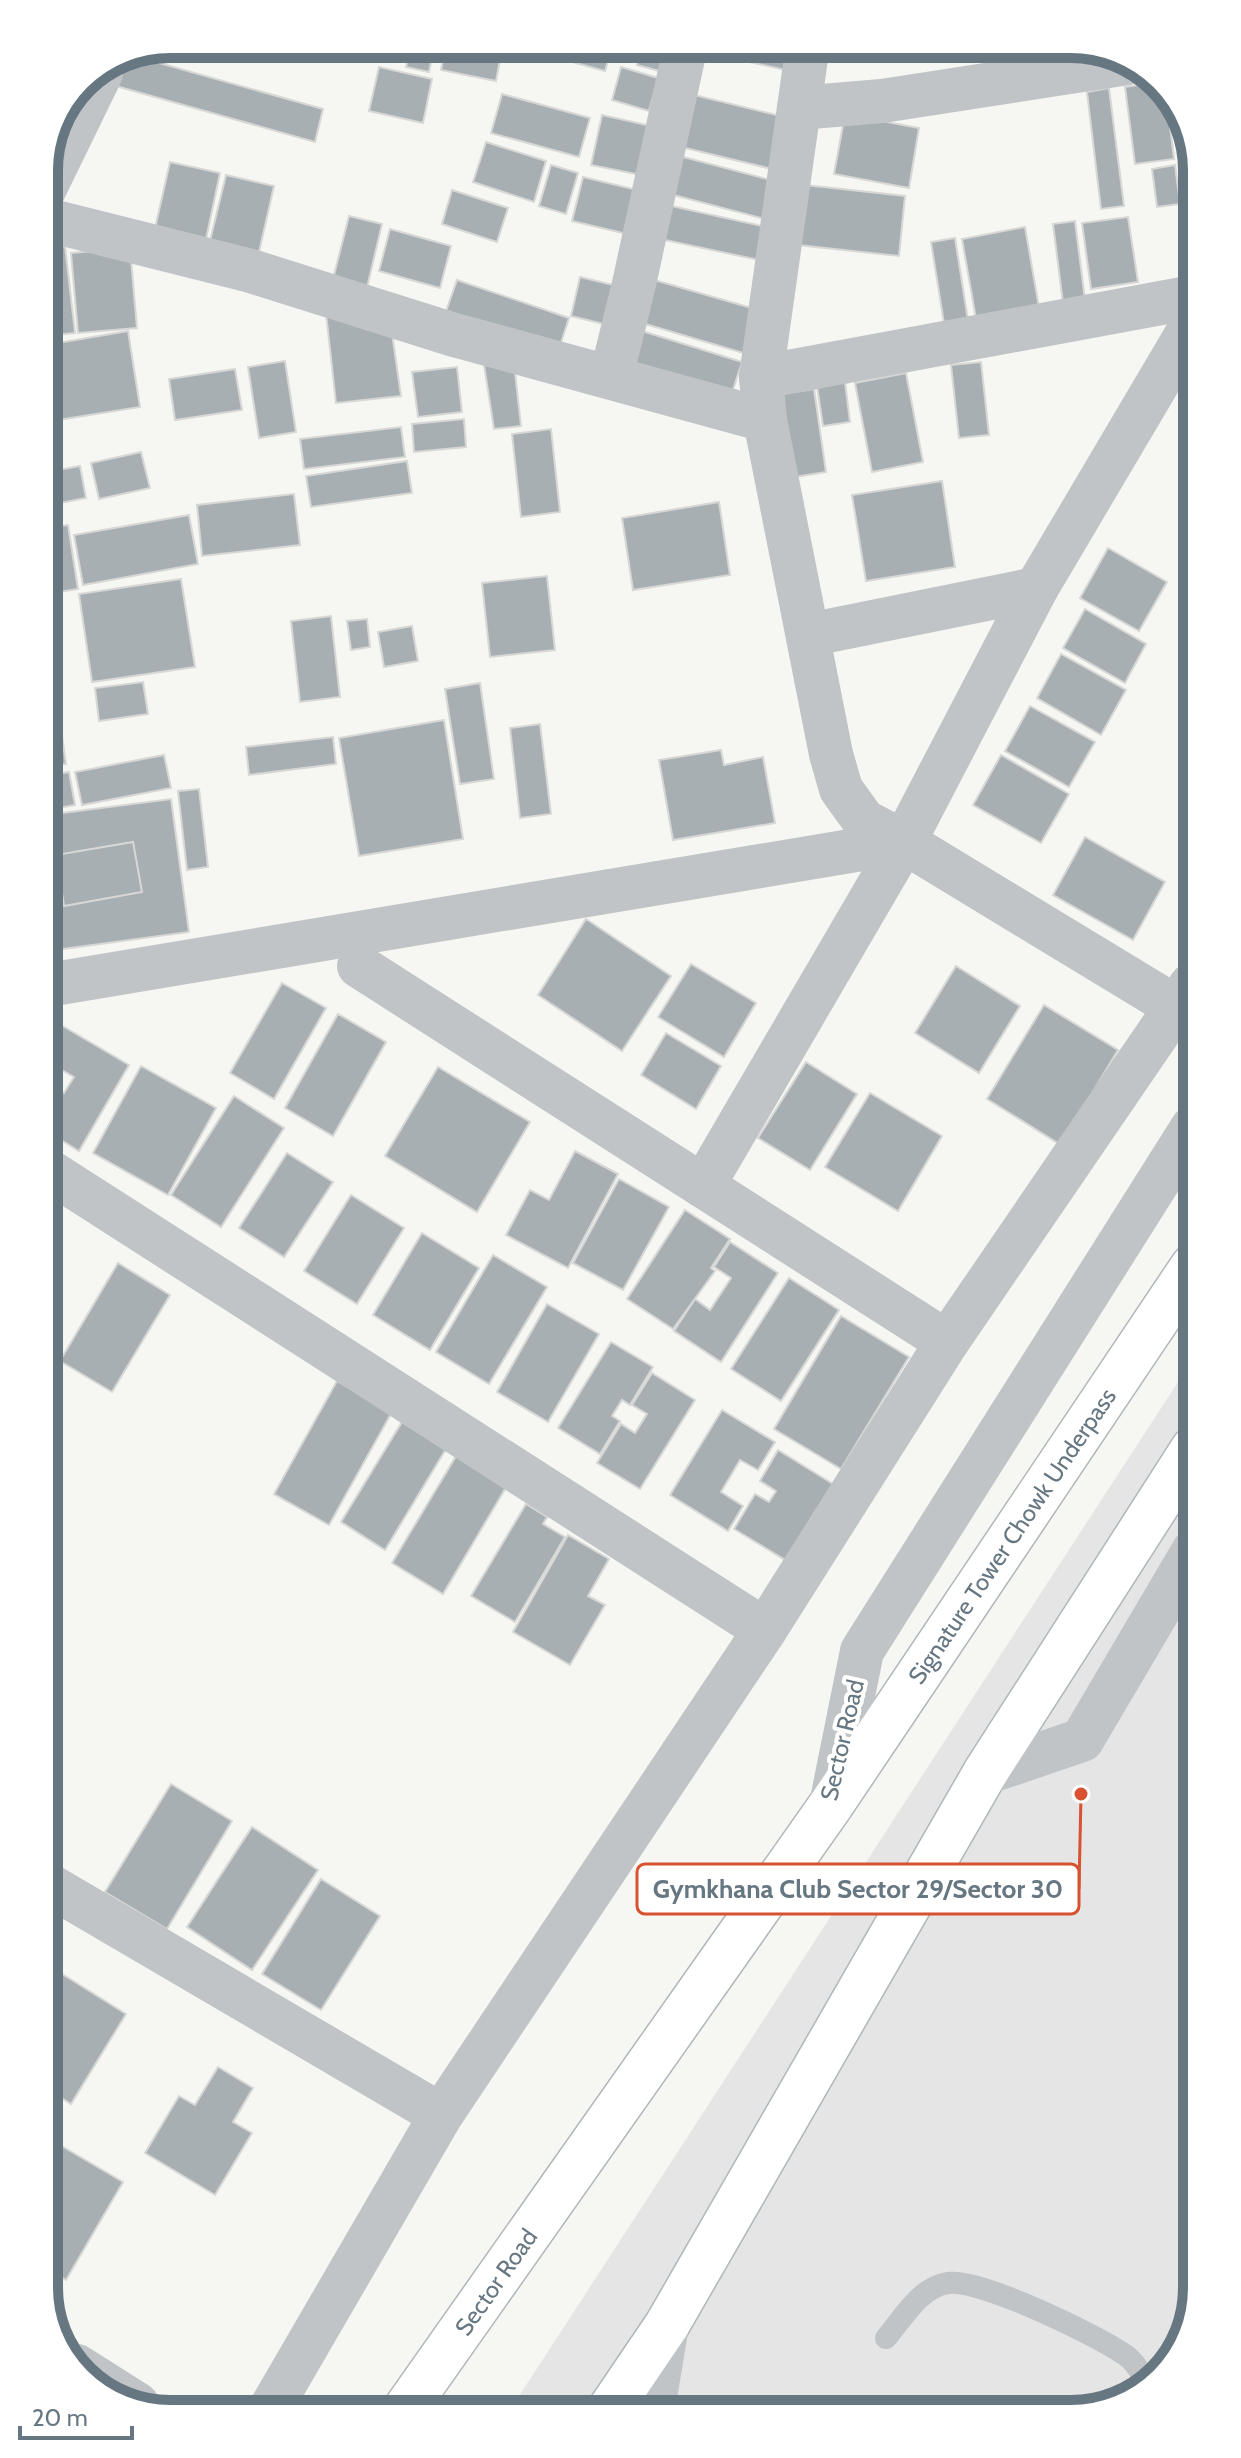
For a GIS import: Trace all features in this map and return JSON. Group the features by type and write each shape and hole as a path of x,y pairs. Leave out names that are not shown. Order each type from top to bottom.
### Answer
{"main road":[{"name":"Signature Tower Chowk Underpass","path":"831,1805 1183,1281"},
{"path":"616,2400 667,2325 985,1773 1183,1465"},
{"name":"Sector Road","path":"412,2400 831,1805"}],"street":[{"path":"611,377 683,58"},
{"path":"806,58 761,377 765,420 831,754 841,789 864,821 1183,995"},
{"path":"799,108 882,101 1111,66"},
{"path":"59,160 93,89"},
{"path":"58,223 251,271 451,334 765,420"},
{"path":"761,377 1183,299"},
{"path":"703,1186 904,842 1036,589 1183,340"},
{"path":"808,635 1036,589"},
{"path":"58,983 904,842"},
{"path":"359,966 947,1342"},
{"path":"276,2400 441,2115 765,1630 947,1342 1183,997"},
{"name":"Sector Road","path":"831,1805 862,1651 1183,1142"},
{"path":"58,1177 765,1630"},
{"path":"985,1773 1082,1740 1183,1569"},
{"path":"58,1891 441,2115"},
{"path":"654,2400 667,2325"}],"lane":[{"path":"886,2338 927,2290 951,2282 1035,2308 1131,2359 1142,2374"}],"shaded area":[{"path":"988,58 1090,60 990,72"},
{"path":"1183,1374 1183,2288 1179,2317 1164,2350 1145,2372 1127,2385 1092,2398 1070,2400 516,2400"}],"building":[{"path":"408,58 432,58 429,72 406,67"},
{"path":"443,58 500,58 496,81 441,70"},
{"path":"558,58 609,58 605,71"},
{"path":"639,58 666,58 663,72 637,65"},
{"path":"732,58 790,58 790,71"},
{"path":"149,60 323,109 315,142 116,86 120,71"},
{"path":"379,67 432,79 423,123 369,111"},
{"path":"621,67 658,78 649,111 612,100"},
{"path":"1143,84 1164,108 1169,117 1174,159 1135,164 1125,87"},
{"path":"1109,88 1124,206 1101,209 1087,92"},
{"path":"686,93 793,119 780,171 673,145"},
{"path":"502,94 590,118 579,157 491,133"},
{"path":"845,114 919,128 909,188 834,174"},
{"path":"602,115 651,126 641,175 591,165"},
{"path":"486,142 546,161 534,202 473,182"},
{"path":"676,155 786,184 776,222 666,193"},
{"path":"170,162 220,173 205,244 154,233"},
{"path":"551,165 578,173 566,214 539,206"},
{"path":"1175,165 1180,204 1157,207 1152,169"},
{"path":"226,175 274,186 257,261 208,249"},
{"path":"583,177 637,190 627,234 572,221"},
{"path":"805,185 905,196 899,256 798,245"},
{"path":"452,190 508,208 497,242 442,224"},
{"path":"658,203 766,227 759,260 651,237"},
{"path":"349,216 382,224 365,296 331,287"},
{"path":"1128,217 1138,282 1091,289 1082,223"},
{"path":"1075,221 1086,308 1064,311 1053,224"},
{"path":"1025,227 1041,319 978,330 962,239"},
{"path":"390,229 451,246 440,288 379,271"},
{"path":"955,238 970,333 946,336 931,242"},
{"path":"65,246 75,333 58,335 58,247"},
{"path":"130,248 137,328 78,333 71,253"},
{"path":"580,277 630,289 620,328 571,316"},
{"path":"644,277 762,311 750,355 632,320"},
{"path":"457,280 569,318 557,355 444,317"},
{"path":"325,304 391,326 401,396 336,403"},
{"path":"629,327 742,362 728,405 615,370"},
{"path":"128,331 140,407 58,420 58,343"},
{"path":"482,352 514,363 521,426 494,429"},
{"path":"285,361 296,432 259,438 248,367"},
{"path":"981,362 989,435 959,438 951,365"},
{"path":"457,367 462,412 418,417 412,372"},
{"path":"235,369 242,410 175,420 169,379"},
{"path":"906,373 923,462 872,472 855,383"},
{"path":"845,382 850,422 823,426 817,386"},
{"path":"814,389 826,472 782,479 769,396"},
{"path":"464,419 466,447 414,452 412,424"},
{"path":"401,427 405,457 304,469 300,439"},
{"path":"551,429 560,512 521,517 512,434"},
{"path":"141,452 150,488 99,499 91,463"},
{"path":"407,461 412,493 311,507 306,476"},
{"path":"80,466 86,498 60,503 58,470"},
{"path":"942,481 955,567 866,581 852,495"},
{"path":"294,494 300,545 202,556 197,505"},
{"path":"719,502 730,575 633,590 622,518"},
{"path":"189,515 198,564 83,585 74,535"},
{"path":"68,525 78,589 58,592 58,526"},
{"path":"1108,548 1167,582 1139,631 1080,598"},
{"path":"547,576 555,650 490,657 482,583"},
{"path":"181,579 195,667 92,682 79,594"},
{"path":"1085,609 1146,644 1125,683 1063,648"},
{"path":"331,616 340,697 300,702 291,621"},
{"path":"367,619 370,647 351,650 347,621"},
{"path":"412,626 418,661 384,667 378,632"},
{"path":"1061,654 1126,690 1101,735 1037,698"},
{"path":"143,682 148,714 99,721 95,688"},
{"path":"480,683 494,779 460,784 445,689"},
{"path":"1030,706 1095,742 1069,787 1005,751"},
{"path":"444,720 463,839 359,856 339,738"},
{"path":"58,722 66,764 58,765"},
{"path":"540,724 551,814 520,818 510,728"},
{"path":"333,737 336,764 249,775 246,747"},
{"path":"721,750 724,765 763,757 775,823 673,840 659,760"},
{"path":"164,755 171,788 82,805 75,772"},
{"path":"1001,755 1069,794 1041,843 973,805"},
{"path":"69,772 75,805 58,808 58,774"},
{"path":"199,789 208,867 187,870 178,791"},
{"path":"171,799 189,932 58,950 58,814"},
{"path":"1085,837 1165,882 1133,940 1053,895"},
{"path":"133,842 142,892 64,906 58,855"},
{"path":"586,919 671,976 622,1051 538,995"},
{"path":"691,964 756,1003 724,1057 658,1017"},
{"path":"956,966 1020,1006 979,1073 915,1033"},
{"path":"282,983 326,1008 274,1099 230,1073"},
{"path":"1044,1005 1118,1050 1061,1145 987,1099"},
{"path":"338,1014 386,1042 333,1136 285,1108"},
{"path":"58,1023 129,1065 79,1151 58,1138 58,1090 64,1093 74,1077 58,1068"},
{"path":"666,1033 721,1066 696,1109 641,1075"},
{"path":"806,1062 857,1094 810,1170 758,1138"},
{"path":"141,1066 216,1108 168,1195 93,1153"},
{"path":"438,1067 530,1122 477,1212 385,1156"},
{"path":"870,1093 942,1136 898,1211 825,1167"},
{"path":"234,1096 284,1128 221,1227 171,1195"},
{"path":"575,1151 618,1174 568,1268 506,1235 530,1190 549,1200"},
{"path":"287,1153 333,1182 284,1257 239,1228"},
{"path":"619,1179 669,1207 623,1290 573,1263"},
{"path":"351,1195 404,1228 357,1304 304,1271"},
{"path":"685,1210 730,1239 711,1268 715,1271 673,1329 627,1299"},
{"path":"422,1233 479,1268 430,1350 373,1315"},
{"path":"730,1242 778,1273 721,1362 674,1331 695,1299 710,1310 731,1278 714,1267"},
{"path":"493,1255 547,1287 489,1384 436,1352"},
{"path":"118,1263 170,1295 112,1392 60,1361"},
{"path":"789,1278 839,1310 781,1401 731,1369"},
{"path":"547,1304 599,1334 548,1422 497,1392"},
{"path":"841,1316 909,1357 841,1469 774,1429"},
{"path":"611,1342 653,1367 630,1405 622,1400 612,1416 620,1421 600,1454 558,1428"},
{"path":"652,1373 695,1400 640,1489 597,1463 621,1424 635,1433 647,1414 632,1405"},
{"path":"337,1381 392,1412 329,1525 274,1494"},
{"path":"722,1410 775,1442 758,1470 740,1460 721,1492 743,1506 728,1531 670,1495"},
{"path":"402,1422 446,1449 385,1550 341,1522"},
{"path":"778,1450 833,1484 787,1561 734,1529 755,1494 769,1502 776,1491 760,1481"},
{"path":"458,1453 508,1484 443,1594 392,1563"},
{"path":"526,1504 547,1517 543,1524 565,1537 515,1622 471,1596"},
{"path":"568,1535 609,1559 588,1596 605,1605 570,1665 513,1632"},
{"path":"171,1784 232,1821 167,1929 105,1892"},
{"path":"252,1827 318,1870 252,1970 187,1927"},
{"path":"321,1879 380,1916 321,2010 262,1974"},
{"path":"58,1974 126,2014 71,2104 58,2096"},
{"path":"218,2067 253,2088 233,2122 252,2133 215,2195 145,2153 179,2096 195,2105"},
{"path":"58,2144 123,2182 66,2280 58,2276"}],"place":[{"name":"Gymkhana Club Sector 29/Sector 30","path":"1081,1794"}]}
